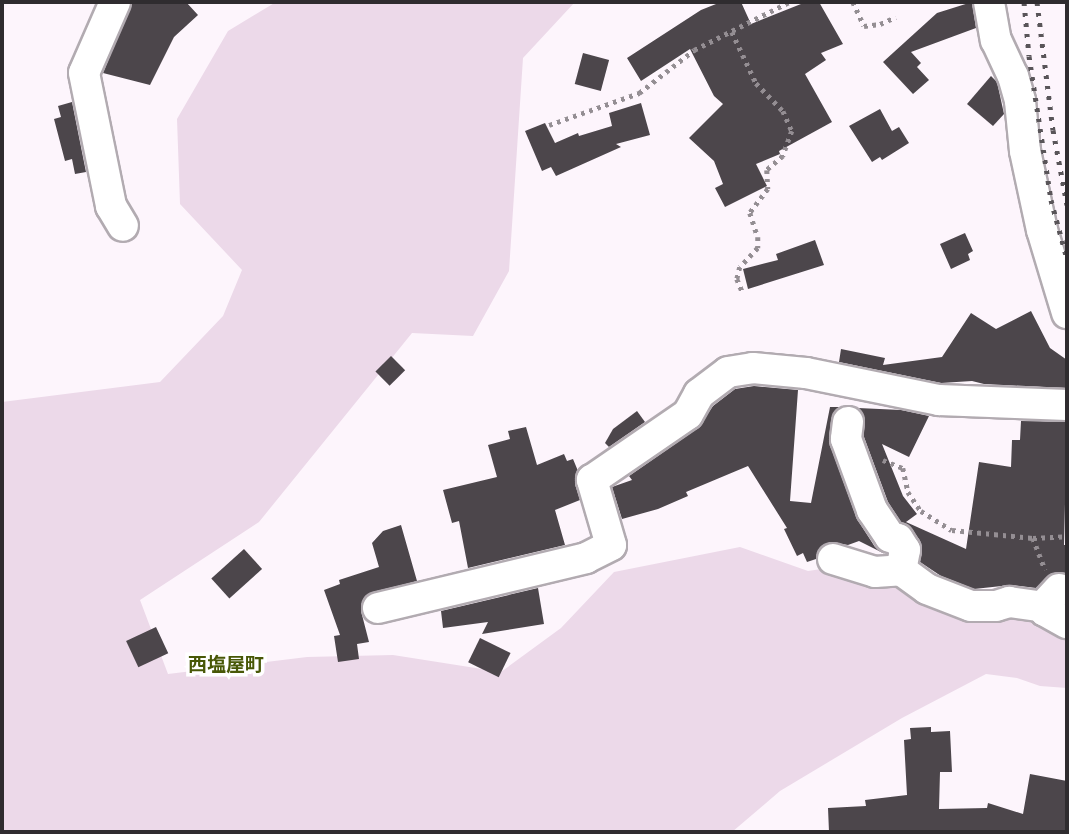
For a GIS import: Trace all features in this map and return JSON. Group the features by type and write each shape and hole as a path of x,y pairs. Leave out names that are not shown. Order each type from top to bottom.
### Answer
{"street":[{"path":"115,2 84,72 111,206 124,226"},
{"path":"989,2 996,40 1013,76 1020,101 1025,151 1042,230 1067,313"},
{"path":"379,608 586,558 611,545 592,480 688,414 699,394 728,372 753,368 806,373 939,400 1067,405"},
{"path":"848,422 846,439 872,510 890,537 898,539 905,550 901,570"},
{"path":"833,559 875,572 901,570 927,589 971,606 996,606 1009,602 1057,606"}],"path":[{"path":"550,125 639,93 694,50 789,2"},
{"path":"853,2 864,26 880,24 896,17"},
{"path":"732,32 756,83 783,111 792,131 783,156 767,170 768,189 750,213 758,237 758,248 740,267 737,279 743,293"},
{"path":"874,457 903,468 908,492 921,511 952,530 1033,538 1067,536"}],"shaded area":[{"path":"276,2 575,2 523,58 509,271 473,336 412,333 259,522 140,600 168,674 307,657 393,655 501,672 561,628 614,572 740,547 808,571 828,568 1014,606 1067,630 1067,688 1040,686 1017,678 986,674 902,718 780,791 732,832 2,832 2,402 160,382 223,316 242,270 180,204 177,119 228,31"}],"building":[{"path":"132,2 186,2 198,15 174,37 150,85 103,73"},
{"path":"721,2 741,2 751,24 806,2 819,2 843,44 821,53 826,60 805,74 832,122 779,151 780,154 756,164 767,186 725,207 715,188 723,184 714,161 689,138 723,104 714,96 690,49 641,81 627,58 701,10"},
{"path":"972,2 976,28 911,52 921,63 917,67 929,80 913,94 883,62 937,13"},
{"path":"583,53 609,60 601,91 575,84"},
{"path":"991,76 997,82 1004,114 993,126 967,104"},
{"path":"72,102 86,172 75,174 72,159 65,161 54,119 61,117 58,106"},
{"path":"641,103 650,135 616,144 621,147 556,176 551,167 542,171 525,131 545,123 555,143 578,133 579,136 612,126 609,113"},
{"path":"880,109 892,131 899,127 909,143 882,160 880,157 872,162 849,126"},
{"path":"965,233 973,251 968,254 970,260 951,269 940,244"},
{"path":"815,240 824,265 748,289 743,269 778,260 776,254"},
{"path":"1031,311 1050,348 1067,360 1067,388 984,384 972,381 941,383 839,362 841,349 885,358 883,365 942,357 971,313 996,329"},
{"path":"391,356 405,370 390,386 375,372"},
{"path":"754,386 798,390 790,501 811,503 830,407 839,407 831,420 830,445 857,519 875,547 885,554 859,541 848,545 830,542 821,547 816,559 807,562 803,553 797,556 784,529 787,528 748,466 686,492 688,496 658,509 622,519 612,487 632,480 629,476 698,428 713,406 735,389"},
{"path":"858,408 901,410 929,416 909,457 882,444 903,496 917,514 906,522 966,549 979,462 1011,467 1012,440 1020,440 1021,421 1067,422 1064,545 1067,545 1067,574 1053,573 1036,588 1011,585 974,589 941,576 920,562 920,541 912,529 901,522 888,502 864,437 864,416"},
{"path":"637,411 645,422 609,447 605,443 613,429"},
{"path":"526,427 537,465 564,454 567,461 573,459 578,471 575,484 580,500 555,510 565,545 468,568 459,521 452,523 443,490 497,477 488,445 510,439 508,431"},
{"path":"401,525 417,581 366,596 361,611 369,642 357,644 359,659 338,662 334,636 340,635 324,590 340,584 339,580 379,567 372,543 383,531"},
{"path":"244,549 262,569 229,599 211,578"},
{"path":"538,588 544,624 482,634 488,622 443,628 441,611"},
{"path":"156,627 168,653 138,667 126,641"},
{"path":"480,638 511,653 499,677 468,662"},
{"path":"931,727 931,732 950,731 952,772 940,772 939,809 987,808 988,803 1023,814 1030,774 1067,781 1067,832 829,832 828,808 866,806 865,800 907,795 904,740 911,739 910,728"}],"railway":[{"path":"1024,2 1029,56 1051,200 1067,259"},
{"path":"1037,2 1053,130 1067,205"}],"district":[{"name":"西塩屋町","path":"226,665"}]}
